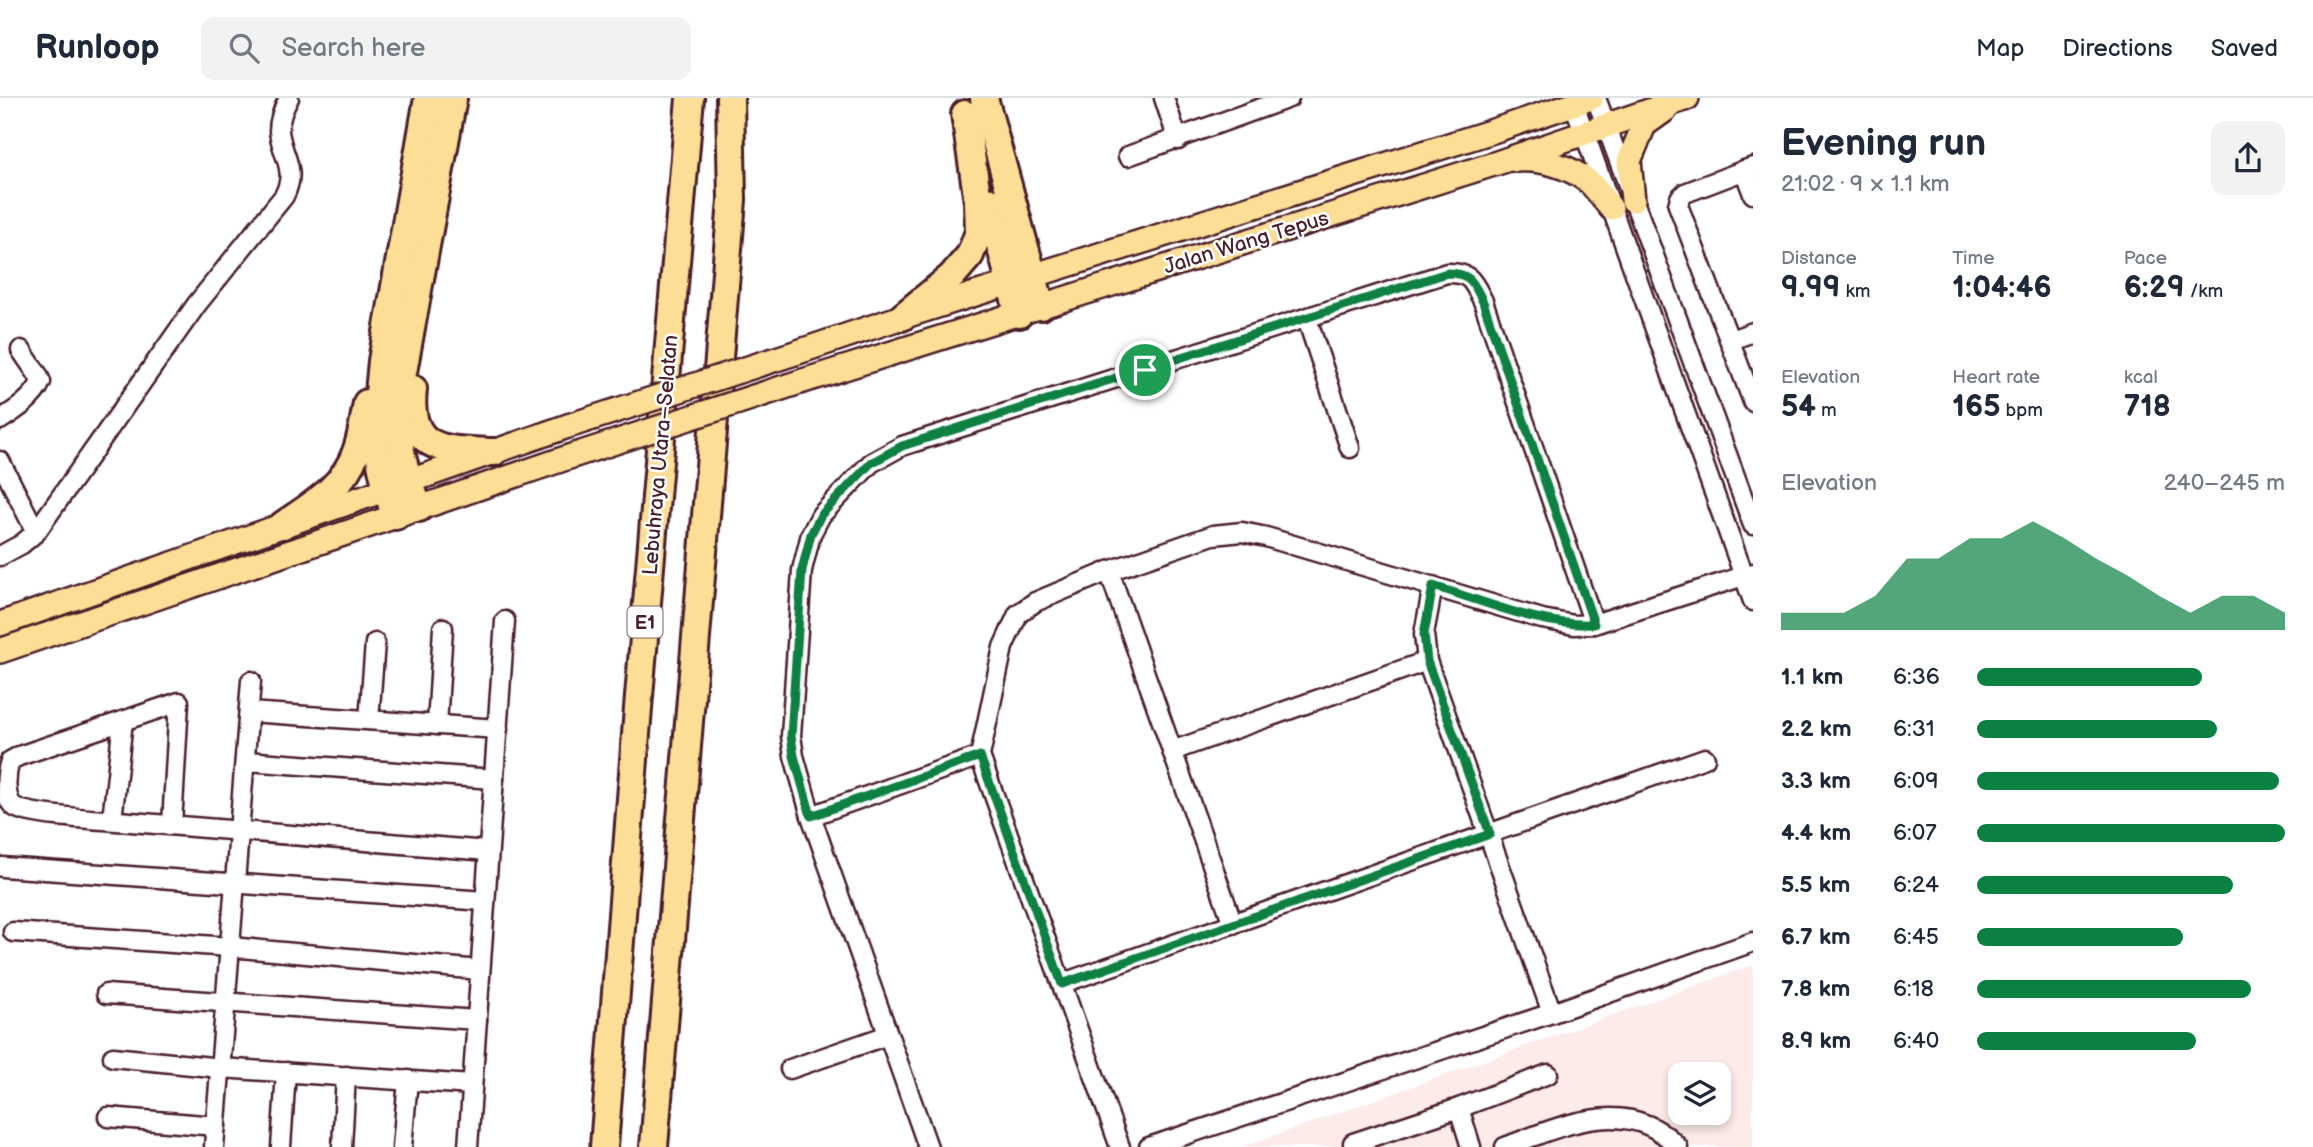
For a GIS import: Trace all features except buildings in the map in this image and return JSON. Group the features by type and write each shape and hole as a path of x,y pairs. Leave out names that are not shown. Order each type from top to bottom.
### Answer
{"highway":[{"path":"428,98 418,227 413,415 423,437 436,447 494,452"},
{"path":"283,525 328,494 345,475 357,452 453,98"},
{"name":"Lebuhraya Utara–Selatan","path":"604,1147 688,98"},
{"path":"730,98 732,200"},
{"path":"654,1147 732,200 745,98"},
{"path":"970,103 1030,310"},
{"path":"902,317 952,276 970,255 979,232 970,103"},
{"path":"407,512 377,432 382,361 418,227"}],"main road":[{"name":"Jalan Wang Tepus","path":"0,624 568,426 1587,100"},
{"name":"Jalan Wang Tepus","path":"5,651 572,456 1497,163 1681,100"},
{"path":"1633,200 1629,161 1644,125 1681,100"},
{"path":"1497,163 1530,159 1562,166 1590,183 1611,208"}],"street":[{"path":"0,556 22,544 36,532 197,304 284,196 289,186 290,174 279,131 289,98"},
{"path":"1164,98 1178,140"},
{"path":"1128,156 1178,140 1287,98"},
{"path":"1587,100 1611,208 1748,574 1753,601"},
{"path":"1595,129 1633,200 1753,525"},
{"path":"1753,194 1749,169 1685,193 1678,205 1753,402"},
{"path":"928,1147 811,816 791,736 802,570 811,534 821,515 871,463 902,446 1447,273 1461,273 1473,281 1487,314 1594,624"},
{"path":"1307,319 1350,448"},
{"path":"1731,340 1753,332"},
{"path":"0,420 36,392 41,382 21,349"},
{"path":"0,461 36,532"},
{"path":"1120,1147 980,756 1003,647 1018,614 1035,602 1109,572 1213,535 1242,532 1542,619 1574,625 1594,624 1748,574"},
{"path":"1109,572 1233,924"},
{"path":"1433,586 1424,634 1427,661 1552,1013"},
{"path":"468,1147 505,621"},
{"path":"437,725 443,628"},
{"path":"369,720 375,643"},
{"path":"1172,751 1427,661"},
{"path":"215,1147 251,681"},
{"path":"172,825 179,702 10,761 7,771 10,803 16,808 31,812 112,820 172,825 239,830 488,851"},
{"path":"249,712 498,729"},
{"path":"112,820 124,721"},
{"path":"811,816 980,756"},
{"path":"1062,984 1705,758"},
{"path":"245,761 494,779"},
{"path":"2,867 485,901"},
{"path":"13,932 230,947 480,970"},
{"path":"1161,1145 1199,1139 1753,942"},
{"path":"106,994 477,1020"},
{"path":"790,1069 888,1035"},
{"path":"113,1058 472,1085"},
{"path":"281,1147 286,1072"},
{"path":"1353,1143 1459,1108 1548,1073"},
{"path":"342,1147 346,1076"},
{"path":"402,1147 408,1080"},
{"path":"1459,1108 1471,1147"},
{"path":"108,1117 216,1126"},
{"path":"1505,1147 1576,1123 1612,1118 1650,1125 1678,1147"}],"shaded area":[{"path":"1753,965 1753,1147 1242,1147"}],"route":[{"path":"1447,273 1461,273 1473,281 1483,302 1594,624 1574,625 1542,619 1433,586 1424,648 1490,834 1062,984 980,756 811,816 791,736 802,570 811,534 821,515 871,463 902,446 1145,370 1447,273"}]}
